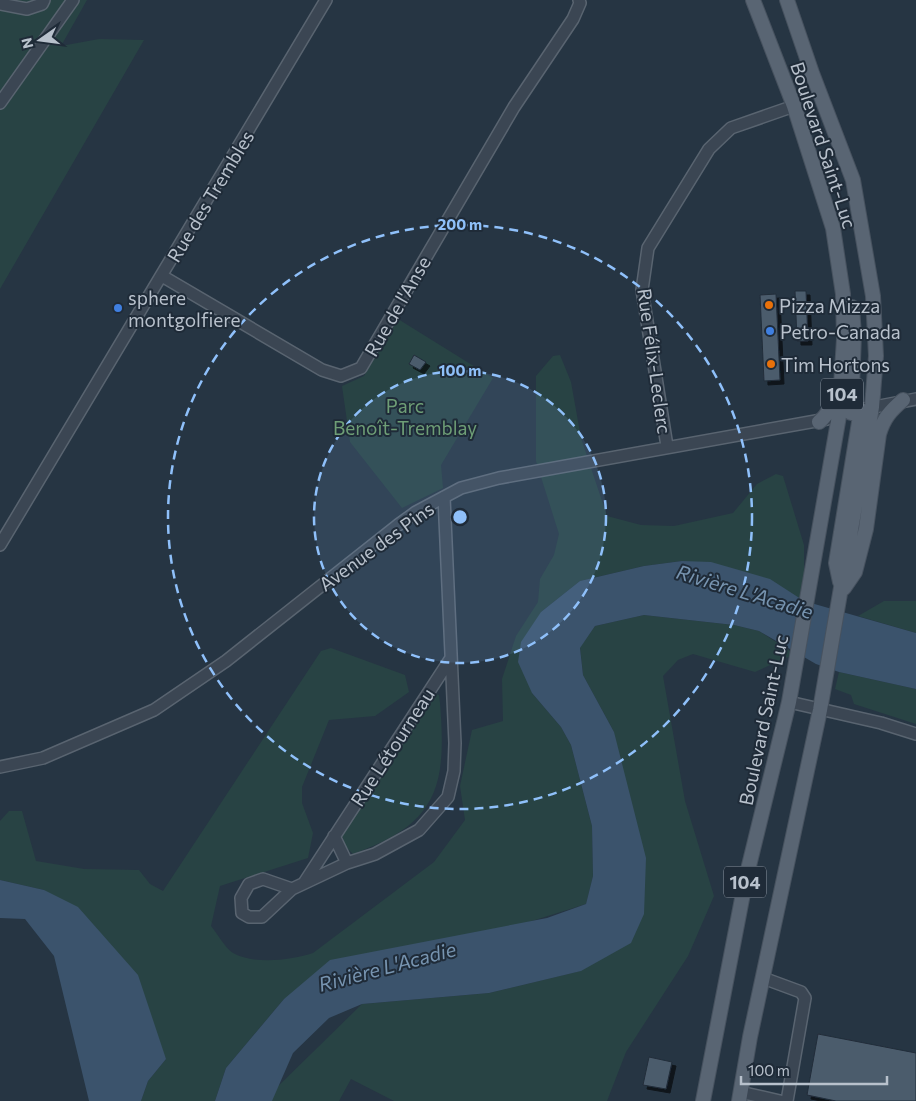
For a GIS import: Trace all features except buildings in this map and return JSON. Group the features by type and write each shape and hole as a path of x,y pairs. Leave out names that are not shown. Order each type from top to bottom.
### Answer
{"main road":[{"name":"Boulevard Saint-Luc","path":"753,0 794,106 826,202"},
{"name":"Boulevard Saint-Luc","path":"703,1101 746,878 789,702 809,585 856,411 876,356 873,296 853,180 787,0"},
{"path":"826,202 842,228 851,284 854,335 856,411 836,563 842,590"},
{"path":"819,422 831,408 834,389 835,300 832,261 826,227 826,202"},
{"path":"842,590 855,572 866,529 879,434 883,421 888,413 910,399"},
{"name":"104","path":"739,1096 820,710 842,590"}],"street":[{"path":"0,2 27,9 42,4 44,0"},
{"path":"0,103 73,0"},
{"name":"Rue des Trembles","path":"0,545 326,0"},
{"name":"Rue de l'Anse","path":"162,276 322,370 341,376 360,368 514,107 573,19 580,4 579,0"},
{"name":"Rue Félix-Leclerc","path":"667,446 642,290 648,248 709,149 731,128 794,106"},
{"name":"Avenue des Pins","path":"0,767 43,758 154,710 226,661 398,525 460,488 499,478 667,446 819,422 856,411 910,399"},
{"name":"Rue Létourneau","path":"292,889 347,863 375,854 419,830 448,797 454,771 455,743 444,497"},
{"name":"Rue Létourneau","path":"304,883 450,658"},
{"path":"789,702 880,723 916,734"},
{"path":"334,836 347,863"},
{"path":"763,978 801,992 805,998 788,1101"},
{"path":"739,1096 780,1101"}],"green space":[{"path":"0,0 87,0 61,46 99,39 144,40 0,289"},
{"name":"Parc Benoît-Tremblay","path":"398,319 493,378 441,465 443,488 402,508 350,442 342,386 364,376"},
{"path":"560,355 571,382 581,438 607,516 641,525 674,526 733,513 757,484 776,474 783,476 804,545 804,601 682,561 644,566 580,581 541,612 532,693 561,727 571,745 592,826 593,876 586,904 284,999 226,1068 215,1101 141,1101 148,1081 166,1059 44,890 0,880 0,821 9,811 22,811 36,861 84,869 139,870 150,884 163,891 321,651 331,648 405,675 409,692 375,716 329,720 302,787 302,803 313,833 308,858 220,886 211,926 230,951 242,957 273,960 304,956 313,953 434,862 465,820 460,786 472,730 503,721 502,679 516,636 538,602 540,579 554,555 559,534 536,461 536,376 553,356"},
{"path":"884,601 916,601 916,633 858,616"},
{"path":"644,615 734,625 759,631 795,654 755,672 693,654 678,660 663,676 685,801 714,896 688,956 626,1052 607,1101 394,1101 351,1079 339,1101 263,1101 362,1004 489,993 580,971 614,732 583,675 580,647 595,626"},
{"path":"839,672 916,689 916,724 854,704 851,695 835,689"},
{"path":"434,694 439,695 442,733 438,780 431,799 419,815 403,830 353,854 345,846 342,835"}],"water":[{"name":"Rivière L'Acadie","path":"682,561 711,562 770,579 804,601 916,633 916,689 839,672 816,664 759,631 734,625 644,615 595,626 580,648 583,675 614,732 646,858 644,914 631,943 581,971 489,993 362,1004 329,1018 293,1053 272,1101 215,1101 226,1068 284,999 330,960 547,918 586,904 593,876 592,826 571,745 561,727 532,693 518,662 521,642 541,612 580,581 644,566"},
{"path":"0,880 44,890 78,907 138,975 166,1059 148,1081 141,1101 89,1101 54,956 25,919 0,918"}],"place":[{"name":"Pizza Mizza","path":"769,305"},
{"name":"sphere montgolfiere","path":"118,308"},
{"name":"Petro-Canada","path":"770,331"},
{"name":"Tim Hortons","path":"771,364"}]}
